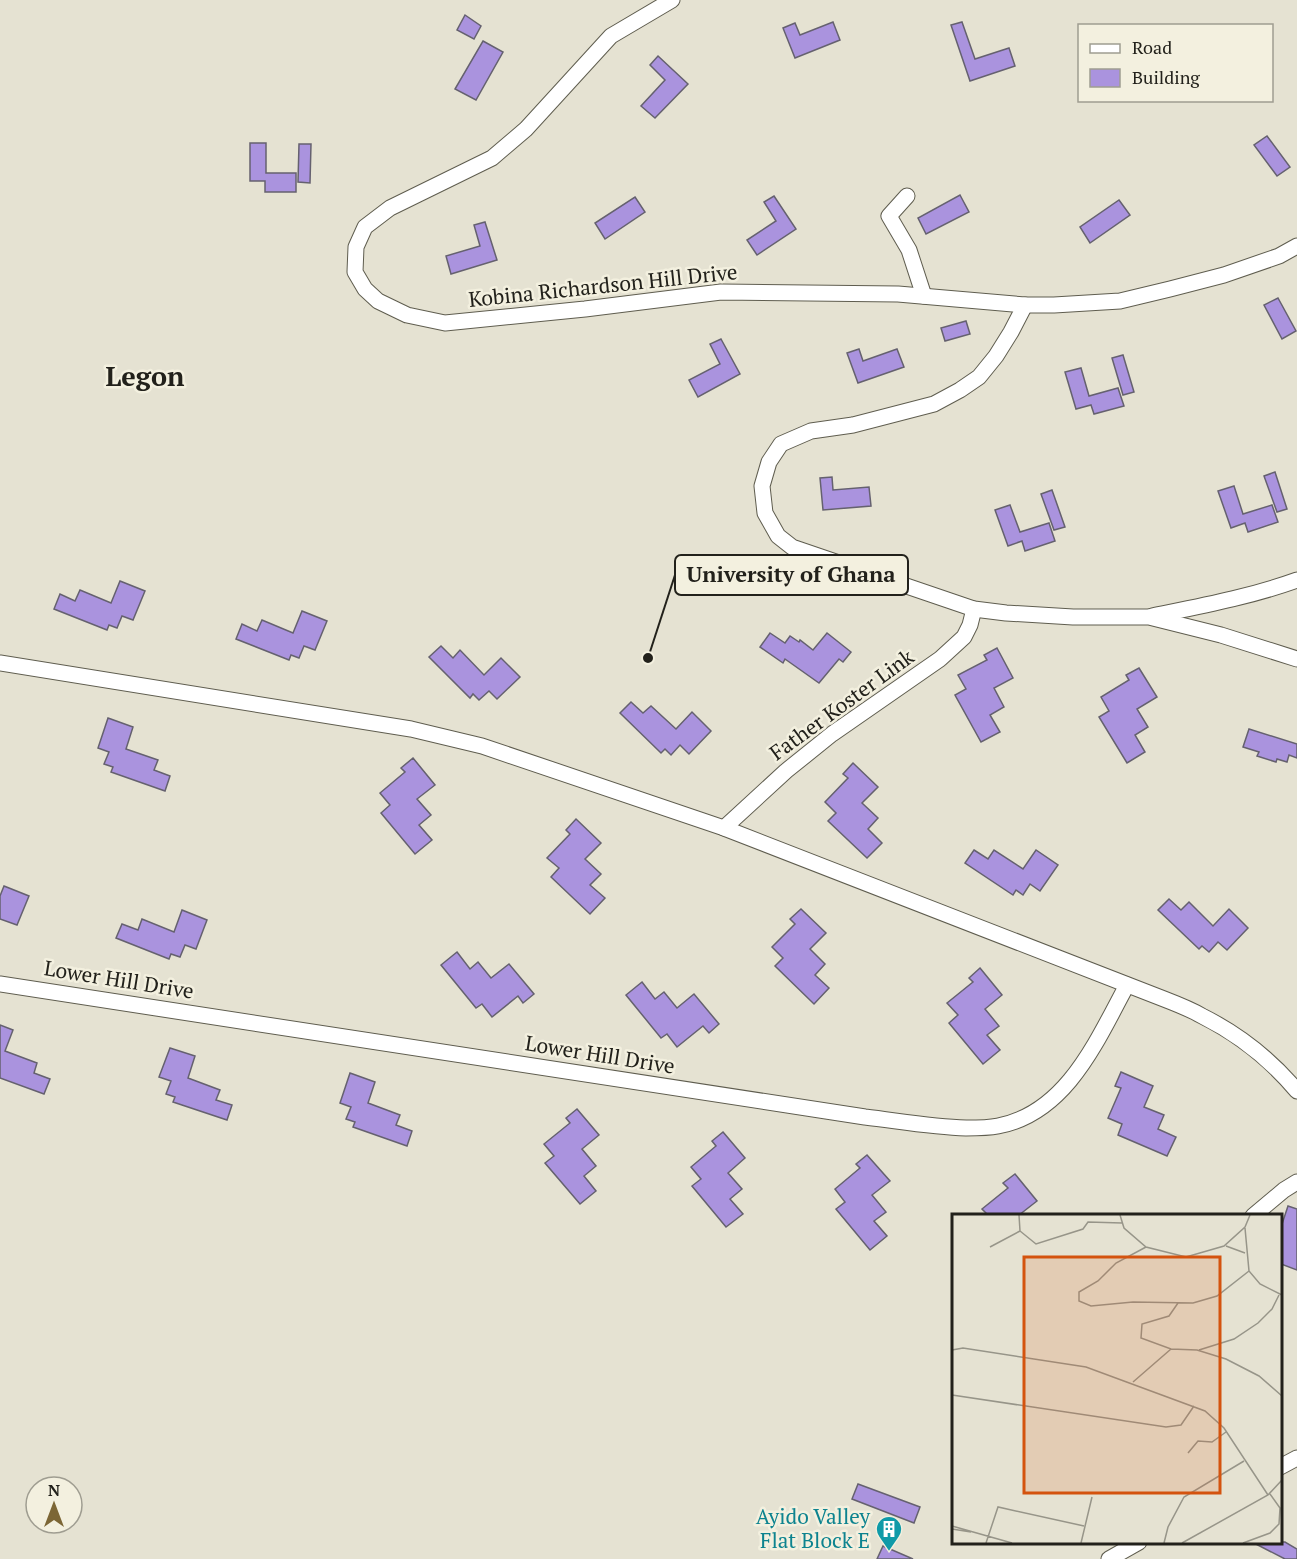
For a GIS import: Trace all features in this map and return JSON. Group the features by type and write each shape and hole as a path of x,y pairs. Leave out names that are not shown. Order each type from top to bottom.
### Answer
{"street":[{"name":"Kobina Richardson Hill Drive","path":"672,0 611,36 526,129 492,158 390,208 365,227 356,247 355,272 365,289 378,301 408,315 445,323 721,292 898,294 1054,306 1120,301 1224,275 1280,256 1297,246"},
{"path":"908,196 889,216 909,250 924,296"},
{"path":"1025,304 996,356 979,377 960,390 934,404 853,424 810,431 782,444 769,462 762,486 765,513 778,536 792,547 974,609 1006,614 1149,617 1279,587 1297,580"},
{"name":"Father Koster Link","path":"724,828 786,771 832,734 940,659 964,637 974,609"},
{"path":"1149,617 1221,635 1297,660"},
{"path":"0,663 411,729 482,746 724,828 1164,999 1203,1016 1260,1053 1297,1091"},
{"name":"Lower Hill Drive","path":"0,984 865,1117 939,1127 975,1128 997,1127 1018,1120 1040,1109 1058,1094 1091,1051 1126,985"},
{"path":"1254,1214 1297,1182"},
{"path":"1282,1466 1297,1458"},
{"path":"1109,1559 1135,1544"}],"building":[{"path":"465,15 481,26 474,39 457,30"},
{"path":"833,22 840,40 795,58 783,28 795,23 800,35"},
{"path":"962,22 975,59 1009,48 1015,66 970,81 951,25"},
{"path":"483,41 503,52 476,100 455,89"},
{"path":"658,56 688,84 655,118 641,106 665,80 650,65"},
{"path":"1267,136 1290,167 1277,176 1254,145"},
{"path":"250,143 266,143 266,173 296,173 296,192 265,192 265,181 250,181"},
{"path":"299,144 311,144 310,183 298,182"},
{"path":"960,195 969,212 926,234 918,218"},
{"path":"774,196 796,229 757,255 747,240 776,221 764,202"},
{"path":"635,197 645,212 605,239 595,223"},
{"path":"1119,200 1130,215 1090,243 1080,227"},
{"path":"485,222 497,260 451,274 446,256 480,246 474,225"},
{"path":"1278,298 1296,331 1282,339 1264,305"},
{"path":"966,321 970,334 945,341 941,328"},
{"path":"721,339 740,374 698,397 689,380 720,364 710,344"},
{"path":"859,349 863,361 897,349 904,367 858,383 847,353"},
{"path":"1123,355 1134,392 1123,395 1112,358"},
{"path":"1081,368 1089,396 1118,388 1124,406 1094,414 1091,405 1076,409 1065,372"},
{"path":"1275,472 1287,509 1277,512 1264,476"},
{"path":"832,477 833,490 869,487 871,506 823,510 820,478"},
{"path":"1234,486 1243,514 1272,505 1278,522 1248,532 1245,523 1231,528 1218,491"},
{"path":"1052,490 1065,527 1054,530 1041,494"},
{"path":"1010,505 1020,532 1049,523 1055,541 1025,551 1022,541 1008,546 995,510"},
{"path":"120,581 145,591 133,620 122,616 117,628 109,625 107,630 54,609 60,594 75,601 80,590 111,603"},
{"path":"302,611 327,621 315,650 304,646 299,658 291,655 289,660 236,639 242,624 257,631 262,620 293,633"},
{"path":"770,633 785,643 790,636 813,650 827,633 851,652 843,662 839,659 819,683 785,659 783,663 760,647"},
{"path":"441,646 453,658 460,650 484,675 501,658 520,677 497,699 489,691 479,700 473,694 470,698 429,657"},
{"path":"997,648 1013,678 994,688 1004,707 990,715 1000,732 981,742 955,695 966,689 958,675 987,660 984,655"},
{"path":"1139,668 1157,697 1137,709 1148,727 1135,735 1145,752 1127,763 1099,717 1109,711 1101,697 1129,680 1126,675"},
{"path":"631,702 643,713 651,706 676,729 692,712 711,731 689,754 680,745 671,755 665,749 661,753 620,713"},
{"path":"108,718 133,727 126,749 158,760 154,770 170,776 165,791 111,772 113,767 104,764 109,752 98,748"},
{"path":"1249,729 1297,744 1297,758 1289,755 1287,762 1277,759 1276,762 1257,756 1259,752 1243,747"},
{"path":"413,758 435,785 417,799 431,815 419,825 432,840 415,854 381,813 390,805 380,793 405,772 401,768"},
{"path":"853,763 878,787 862,803 878,818 868,829 882,843 867,858 828,821 836,813 825,802 848,778 843,774"},
{"path":"576,819 601,843 585,859 601,874 590,885 605,898 590,914 551,877 559,868 547,858 570,834 566,830"},
{"path":"974,850 988,859 994,850 1023,869 1036,850 1058,865 1040,891 1030,884 1023,895 1016,890 1013,895 965,863"},
{"path":"4,886 29,896 17,925 0,919 0,896"},
{"path":"1169,899 1181,910 1189,902 1213,926 1229,909 1248,928 1227,950 1218,942 1209,952 1202,946 1199,949 1158,910"},
{"path":"801,909 826,933 810,949 825,964 815,975 829,988 814,1004 775,966 783,958 772,947 795,924 790,919"},
{"path":"182,910 207,920 196,949 185,945 180,957 171,954 169,959 116,938 122,924 138,930 142,919 174,932"},
{"path":"457,952 470,969 478,962 491,978 509,964 534,994 523,1003 518,996 492,1017 482,1004 476,1008 441,965"},
{"path":"980,968 1002,995 985,1009 999,1026 987,1035 1000,1050 983,1064 949,1023 958,1015 947,1003 973,982 969,978"},
{"path":"642,982 655,999 664,992 677,1008 694,994 719,1024 709,1033 703,1026 677,1047 667,1034 661,1038 626,995"},
{"path":"0,1025 13,1030 5,1051 37,1063 34,1073 50,1079 44,1094 0,1078"},
{"path":"170,1048 195,1056 188,1078 220,1090 216,1100 232,1105 227,1120 173,1102 175,1097 166,1094 171,1081 159,1077"},
{"path":"1121,1072 1153,1086 1144,1107 1164,1115 1158,1129 1176,1137 1167,1156 1118,1135 1122,1124 1108,1118 1121,1088 1115,1086"},
{"path":"350,1073 375,1082 368,1103 400,1115 396,1125 412,1131 407,1146 353,1127 355,1122 346,1119 351,1107 340,1103"},
{"path":"577,1109 599,1135 582,1149 596,1166 584,1176 596,1191 580,1204 545,1163 554,1156 544,1144 570,1123 566,1118"},
{"path":"723,1132 745,1158 728,1173 742,1189 730,1199 743,1214 726,1227 692,1186 701,1179 691,1167 716,1146 712,1141"},
{"path":"867,1155 890,1181 872,1195 886,1212 874,1221 887,1236 870,1250 836,1209 845,1202 835,1189 860,1168 856,1164"},
{"path":"1015,1174 1037,1201 1020,1214 987,1214 982,1209 1008,1188 1003,1183"},
{"path":"1288,1206 1297,1209 1297,1270 1282,1264 1282,1224"},
{"path":"858,1484 920,1507 914,1523 852,1499"},
{"path":"1285,1542 1297,1549 1297,1559 1285,1559 1256,1544"},
{"name":"Ayido Valley Flat Block E","path":"883,1546 913,1559 877,1559"}],"place":[{"name":"University of Ghana","path":"648,658"},
{"name":"Ayido Valley Flat Block E","path":"889,1552"}],"district":[{"name":"Legon","path":"145,377"}]}
